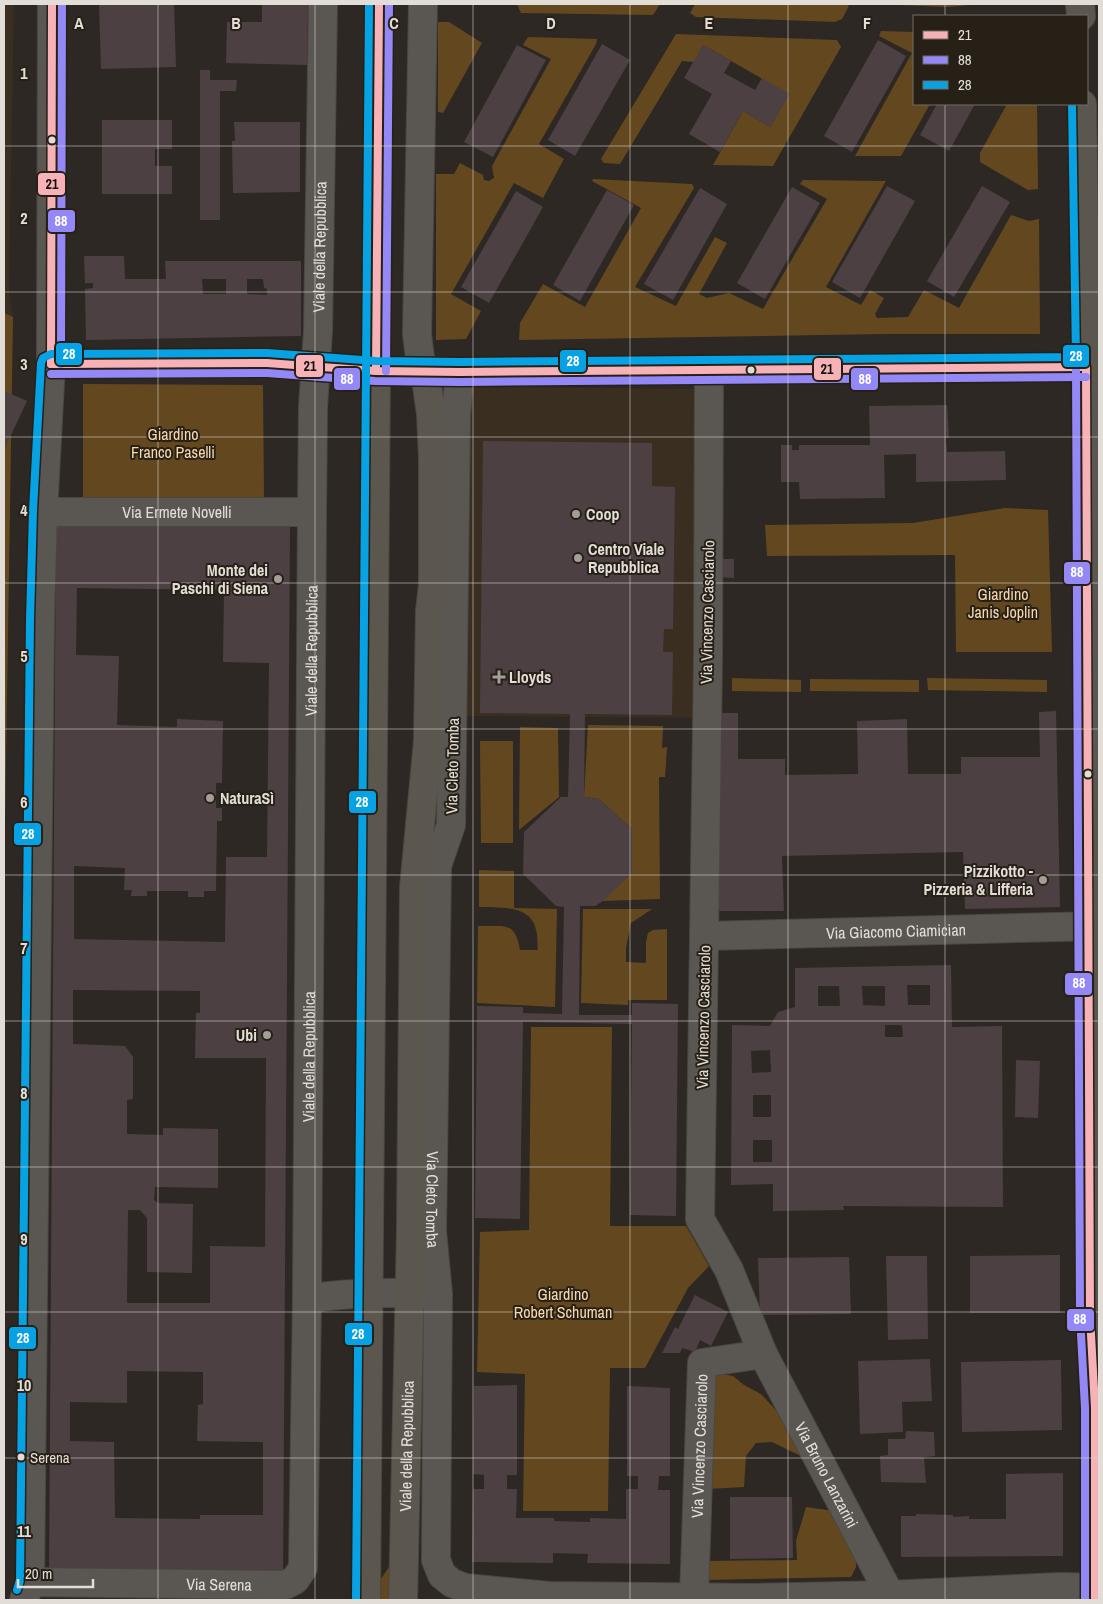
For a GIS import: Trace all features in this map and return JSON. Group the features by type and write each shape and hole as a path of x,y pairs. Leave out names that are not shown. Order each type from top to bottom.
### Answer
{"main road":[{"path":"366,1600 378,4"},
{"path":"376,371 1093,367 1082,105"},
{"name":"Viale della Repubblica","path":"403,1600 410,1293 414,888 428,740 430,611 433,585 432,414 426,371"}],"street":[{"path":"24,1596 43,512 51,364 52,4"},
{"name":"Viale della Repubblica","path":"304,1562 313,407 317,366 323,4"},
{"name":"Viale della Repubblica","path":"422,4 417,334 420,358 426,371"},
{"path":"51,364 267,363 376,371"},
{"path":"1093,367 1094,926 1090,1319 1095,1408 1096,1592"},
{"name":"Via Vincenzo Casciarolo","path":"694,1598 702,1363 763,1354 729,1270 700,1220 708,658 709,370"},
{"name":"Via Cleto Tomba","path":"460,372 456,415 451,825 437,866 432,1231 438,1294 436,1560 442,1575 452,1583 465,1588 549,1596 755,1598 890,1595 1062,1587 1096,1592"},
{"name":"Via Ermete Novelli","path":"43,512 312,512"},
{"name":"Via Giacomo Ciamician","path":"704,936 1094,926"},
{"path":"307,1299 337,1294 368,1292 438,1294"},
{"name":"Via Bruno Lanzarini","path":"763,1354 890,1595"},
{"name":"Via Serena","path":"24,1596 285,1585 299,1577 304,1562"}],"shaded area":[{"path":"4,4 14,4 9,291 13,317 4,313"},
{"name":"Centro Viale Repubblica","path":"467,387 694,389 717,408 714,718 464,716"}],"green space":[{"path":"517,4 660,4 653,15 521,13"},
{"path":"695,4 845,4 849,6 842,19 835,22 696,17 690,13"},
{"path":"899,4 981,4 948,7"},
{"path":"438,22 449,22 482,43 443,113 438,112"},
{"path":"881,31 913,32 913,105 929,105 901,156 855,156 912,53 879,36"},
{"path":"676,34 837,40 841,47 773,166 713,165 743,111 770,127 789,94 703,45 694,62 682,61 620,164 604,163 601,159"},
{"path":"528,37 597,39 596,44 539,144 564,159 543,198 514,183 451,294 481,311 466,339 436,340 436,174 454,174 460,163 483,175 484,180 489,181 494,178 492,166 551,59 523,45"},
{"path":"1006,105 1037,105 1038,189 1028,190 980,162 980,153"},
{"path":"593,179 692,184 694,188 635,287 676,306 715,237 727,243 699,294 707,298 729,293 763,309 827,199 800,184 803,180 886,181 826,287 861,305 870,290 884,298 875,314 877,318 908,317 924,290 959,308 1011,215 1029,221 1039,219 1040,334 885,334 519,340 520,323 543,284 585,307 641,208 592,181"},
{"path":"4,313 13,317 4,889"},
{"name":"Giardino Franco Paselli","path":"83,384 263,385 264,503 83,503"},
{"name":"Giardino Janis Joplin","path":"1005,508 1048,510 1052,652 956,652 955,555 767,556 765,525 913,523"},
{"path":"732,678 801,680 801,692 732,691"},
{"path":"927,678 1047,680 1047,692 928,690"},
{"path":"810,679 919,680 919,692 810,691"},
{"path":"588,725 663,726 662,748 667,747 665,777 659,777 660,899 603,901 632,829 599,799 584,797"},
{"path":"520,727 558,728 559,797 519,830"},
{"path":"480,741 513,741 513,843 481,843"},
{"path":"479,870 514,871 514,908 557,909 555,1007 477,1003 478,926 507,927 515,934 520,950 538,950 536,930 528,916 513,909 479,907"},
{"path":"583,909 652,909 631,923 626,948 626,962 646,963 648,933 653,930 667,929 667,1000 628,1000 628,1005 581,1003"},
{"name":"Giardino Robert Schuman","path":"531,1027 612,1027 610,1226 686,1226 709,1266 688,1288 645,1368 610,1368 608,1511 523,1511 525,1374 477,1372 480,1232 529,1230"},
{"path":"723,1374 733,1376 744,1385 761,1394 784,1419 807,1459 772,1442 756,1443 746,1456 744,1487 707,1489 714,1376"},
{"path":"806,1507 834,1511 856,1559 856,1567 851,1577 706,1580 706,1561 797,1560 796,1541"},
{"path":"395,1558 393,1600 381,1600 381,1579"}],"building":[{"path":"99,4 174,4 176,67 101,69"},
{"path":"262,4 308,4 307,65 226,63 227,22 262,22"},
{"path":"878,40 906,56 852,152 824,136"},
{"path":"602,44 630,60 575,156 548,140"},
{"path":"517,45 546,60 493,157 464,142"},
{"path":"703,45 731,61 724,73 755,90 762,78 790,94 770,127 743,111 720,152 689,134 712,94 684,78"},
{"path":"200,70 210,70 210,80 237,80 236,91 220,91 220,220 200,220"},
{"path":"936,105 974,105 949,151 920,135"},
{"path":"102,120 172,120 172,149 155,149 155,166 172,166 172,194 102,194"},
{"path":"234,122 300,122 300,192 233,193 232,141 235,141"},
{"path":"887,186 915,201 860,298 832,282"},
{"path":"982,186 1010,202 954,297 927,281"},
{"path":"792,187 820,203 765,299 737,283"},
{"path":"700,188 727,204 673,300 644,284"},
{"path":"607,190 634,205 580,301 553,285"},
{"path":"516,191 543,207 489,303 461,287"},
{"path":"84,256 124,256 125,279 166,279 165,261 301,261 301,336 86,340 85,289 93,288 93,283 85,283","holes":["202,279 226,279 226,294 203,294","247,279 263,279 267,295 247,294"]},
{"path":"4,391 27,401 4,450"},
{"path":"947,405 949,438 946,438 947,452 1005,451 1006,480 916,482 916,454 884,455 885,498 800,499 799,482 781,482 781,445 792,445 792,450 799,450 799,445 870,445 869,406"},
{"name":"Centro Viale Repubblica","path":"483,441 652,443 652,486 675,487 673,629 664,629 663,652 673,652 672,715 585,714 584,797 599,799 632,829 632,873 603,901 595,906 580,906 579,1015 632,1015 632,1003 678,1004 676,1216 630,1215 632,1024 523,1022 520,1219 475,1218 477,1006 523,1007 523,1013 562,1014 564,907 556,906 523,874 524,832 561,797 568,797 570,714 480,713"},
{"path":"56,525 290,527 283,1577 49,1574","holes":["77,588 224,590 223,662 269,663 267,857 226,857 225,942 74,939 74,866 125,868 124,890 132,890 131,896 147,896 147,891 188,891 188,897 204,897 204,891 216,891 217,821 222,821 222,808 216,808 216,783 222,783 223,721 177,719 177,727 117,725 119,656 76,655","73,990 200,991 200,1013 196,1013 195,1058 266,1058 265,1247 210,1246 210,1303 127,1303 128,1210 140,1210 147,1218 147,1272 192,1273 193,1204 158,1203 154,1200 155,1187 218,1188 218,1129 163,1128 163,1135 127,1134 127,1100 133,1099 133,1057 125,1046 73,1044","127,1371 203,1372 203,1404 198,1405 197,1441 263,1442 263,1515 200,1515 200,1519 115,1518 114,1442 70,1441 70,1402 127,1403"]},
{"path":"716,559 734,559 734,578 716,577"},
{"path":"1056,711 1060,907 965,909 963,852 782,856 784,911 717,911 721,713 738,713 738,759 785,759 785,775 858,774 857,721 907,719 908,774 961,774 961,757 1040,757 1039,712"},
{"path":"951,965 952,1027 1002,1026 1003,1207 843,1206 844,1210 773,1211 773,1184 731,1185 732,1025 770,1026 778,1012 795,1007 795,968","holes":["907,985 930,985 930,1005 908,1005","818,986 839,986 840,1006 818,1006","862,986 885,986 885,1006 863,1005","885,1025 902,1025 903,1037 885,1037","770,1050 771,1072 752,1073 751,1051","753,1095 771,1095 771,1117 753,1117","753,1140 772,1140 772,1162 753,1162"]},
{"path":"1016,1060 1040,1061 1038,1118 1015,1117"},
{"path":"1060,1255 1060,1313 970,1313 970,1256"},
{"path":"886,1256 927,1256 928,1339 888,1340"},
{"path":"849,1257 851,1314 760,1315 758,1258"},
{"path":"695,1295 728,1312 711,1346 700,1340 695,1352 682,1348 680,1353 662,1353 675,1327 678,1329"},
{"path":"930,1359 932,1401 902,1402 903,1432 860,1434 858,1361"},
{"path":"1061,1360 1062,1430 962,1432 961,1362"},
{"path":"517,1385 517,1475 507,1475 507,1489 517,1489 516,1518 554,1518 554,1521 590,1522 590,1518 626,1519 626,1489 638,1489 638,1476 627,1476 627,1386 670,1388 670,1476 659,1476 658,1490 670,1490 670,1564 587,1563 588,1554 553,1553 553,1563 472,1562 473,1489 484,1489 484,1475 473,1474 474,1386"},
{"path":"906,1431 934,1432 935,1456 924,1457 926,1483 881,1482 880,1456 888,1455 888,1439 905,1439"},
{"path":"1063,1473 1063,1556 901,1557 901,1516 916,1516 916,1514 953,1515 953,1517 969,1516 969,1519 1006,1519 1006,1474"},
{"path":"730,1497 792,1497 793,1558 730,1559"}],"transit line":[{"name":"21","path":"51,364 52,4"},
{"name":"88","path":"61,364 62,4"},
{"name":"28","path":"356,1600 369,4"},
{"name":"21","path":"376,371 379,4"},
{"name":"88","path":"386,371 389,4"},
{"name":"28","path":"17,1590 20,1580 30,620 33,511 41,363 43,358 51,354 267,353 376,361 460,362 1076,357 1072,105"},
{"name":"21","path":"51,364 267,363 376,371 460,372 1086,367"},
{"name":"88","path":"1076,367 1080,1316 1085,1408 1085,1600"},
{"name":"21","path":"1086,367 1090,1316 1095,1408 1095,1600"},
{"name":"88","path":"51,374 267,373 375,381 460,382 1086,377"}],"place":[{"name":"Coop","path":"576,514"},
{"name":"Centro Viale Repubblica","path":"578,558"},
{"name":"Monte dei Paschi di Siena","path":"278,579"},
{"name":"Lloyds","path":"499,677"},
{"name":"NaturaSì","path":"210,798"},
{"name":"Pizzikotto - Pizzeria & Lifferia","path":"1043,880"},
{"name":"Ubi","path":"267,1035"},
{"name":"Serena","path":"21,1457"}]}
